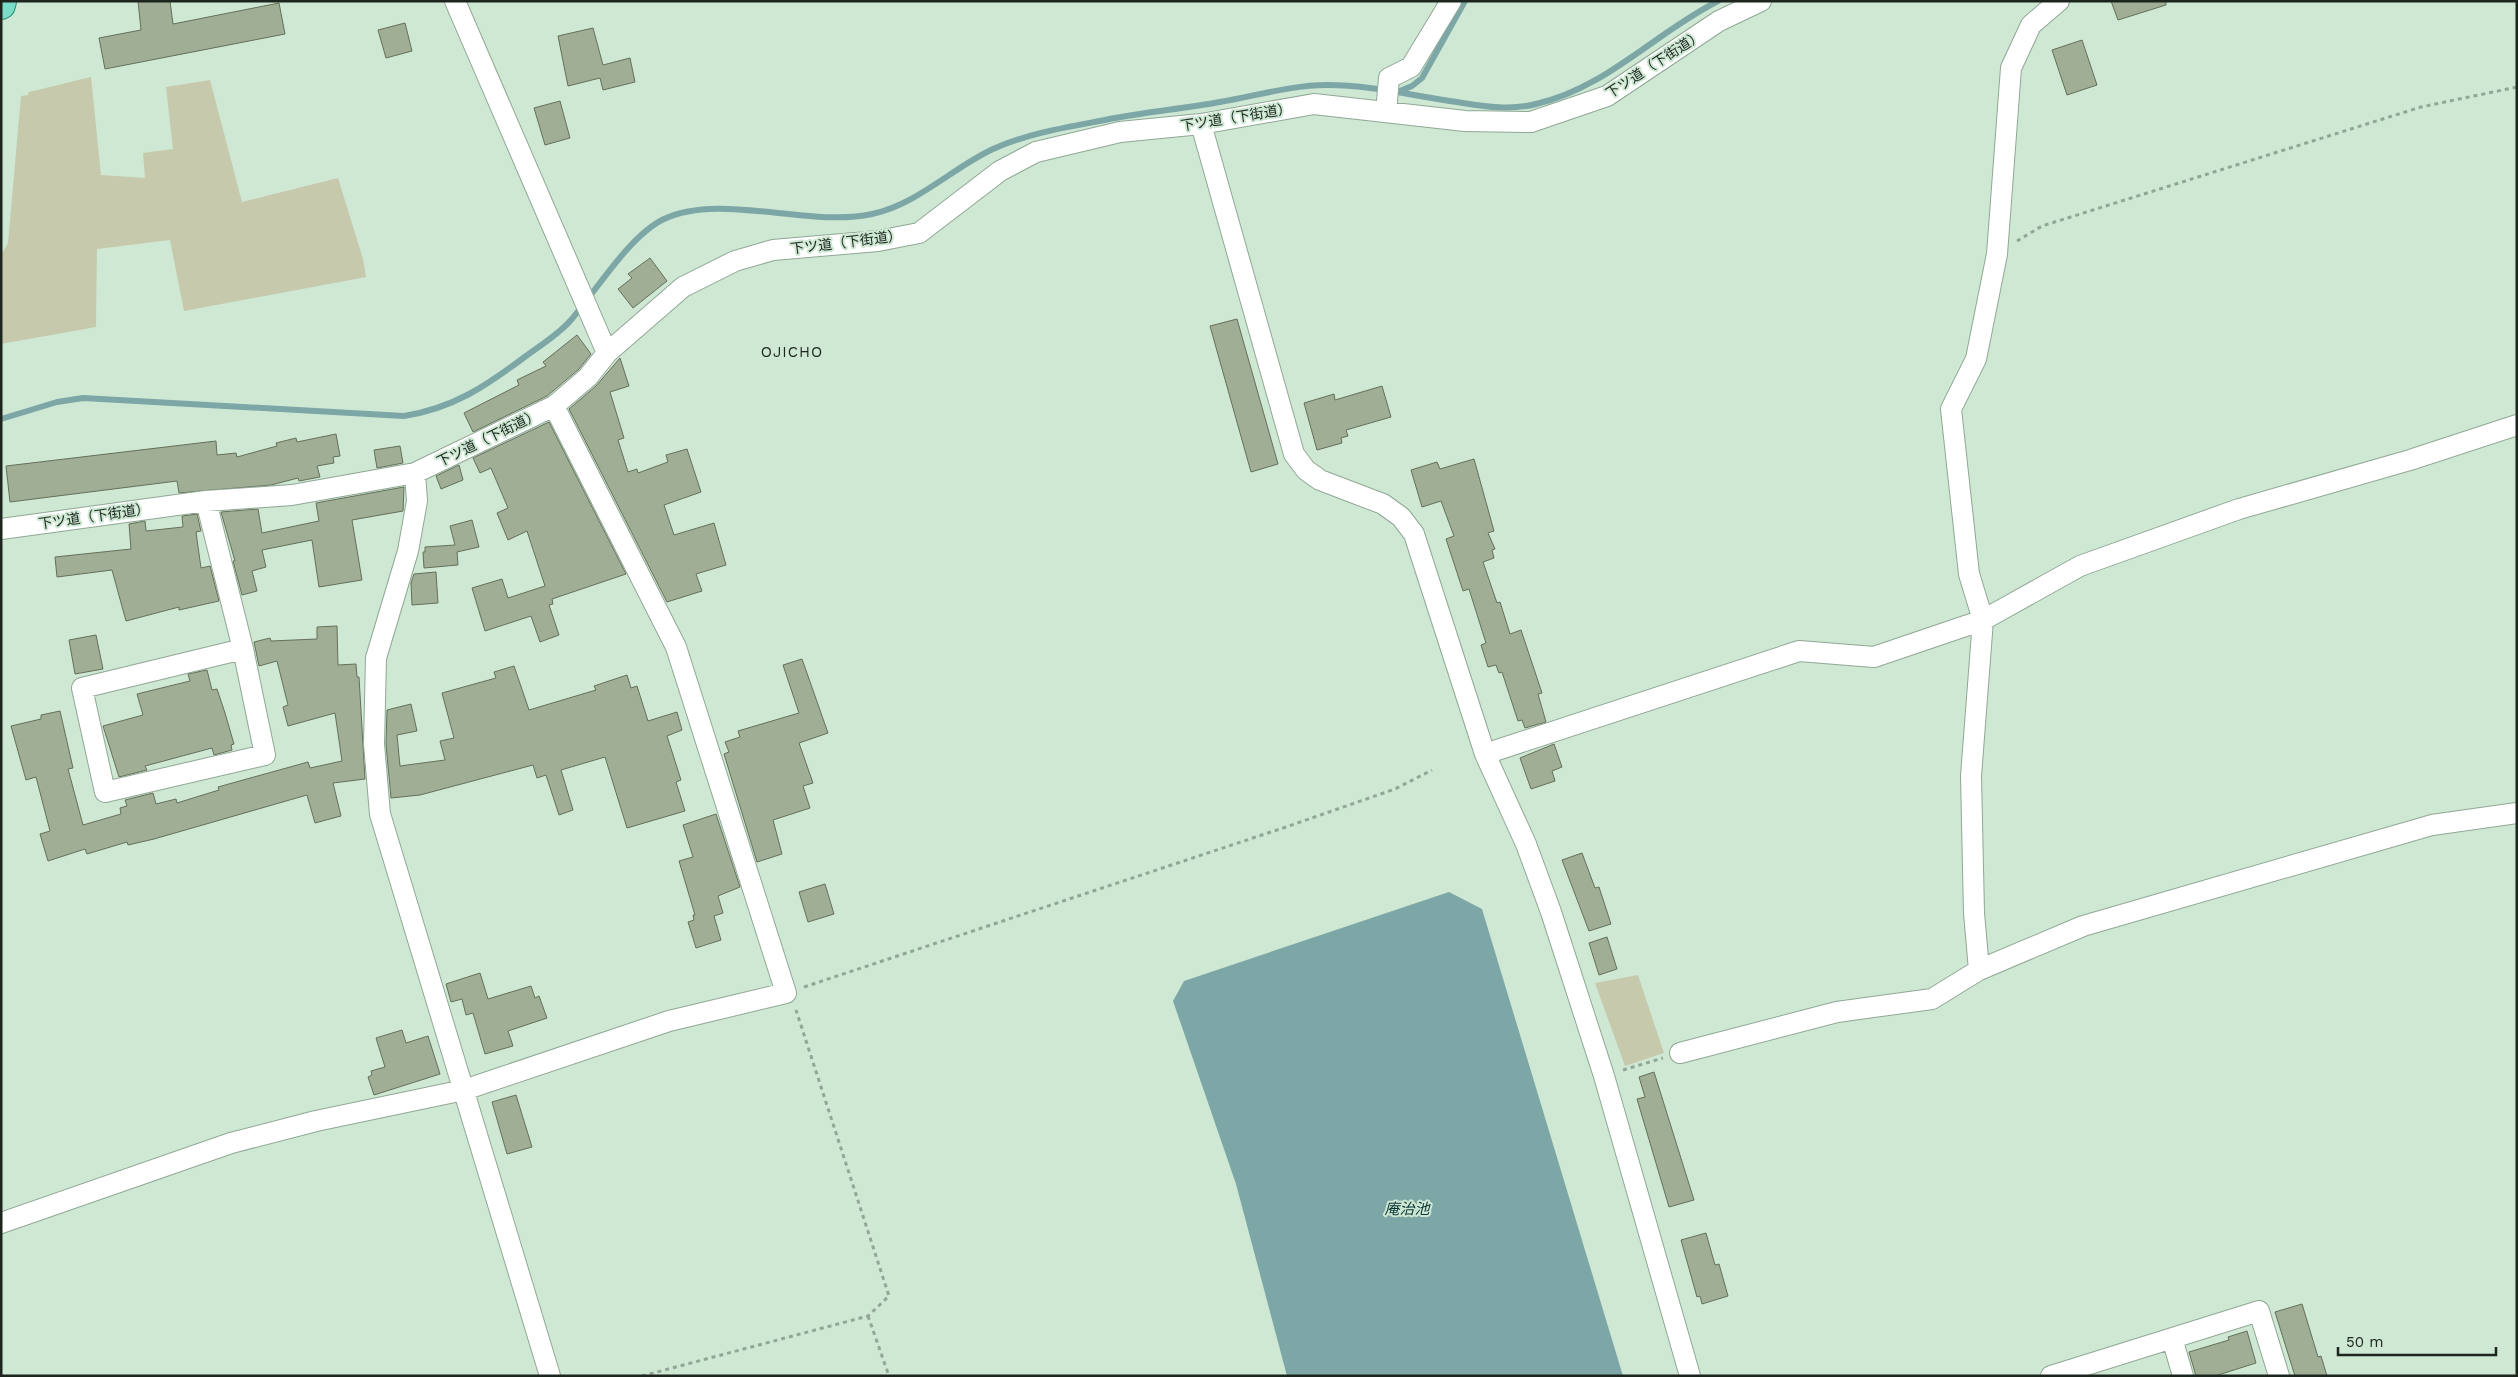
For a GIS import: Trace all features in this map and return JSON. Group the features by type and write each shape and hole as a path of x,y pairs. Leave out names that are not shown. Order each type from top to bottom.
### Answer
{"main road":[{"path":"1,5 2,1"}],"street":[{"path":"455,1 607,354"},
{"path":"1386,112 1389,78 1411,67 1451,1"},
{"name":"下ツ道（下街道）","path":"1,529 206,500 292,495 415,473 554,406 588,377 607,354 683,287 735,261 773,250 878,240 919,233 1000,171 1036,152 1120,132 1201,124 1314,104 1465,121 1532,122 1607,96 1719,21 1761,1"},
{"path":"1979,970 1974,913 1971,776 1983,620 1969,574 1950,409 1976,359 1997,254 2011,68 2031,25 2059,1"},
{"path":"1201,124 1294,454 1306,470 1320,480 1383,504 1401,517 1414,534 1485,754 1539,878 1604,1076 1690,1376"},
{"path":"1,1223 231,1143 316,1121 464,1090 669,1021 786,993 676,647 554,406"},
{"path":"1485,754 1799,651 1874,657 1983,620 2080,566 2239,509 2410,460 2517,425"},
{"path":"415,473 418,501 408,552 376,658 374,744 380,814 550,1376"},
{"path":"206,500 242,649 265,754 105,792 82,688 242,649"},
{"path":"1680,1053 1837,1012 1932,999 1979,970 2093,924 2432,825 2517,813"},
{"path":"2051,1376 2077,1372 2172,1338 2260,1311 2279,1376"},
{"path":"2172,1338 2183,1376"}],"path":[{"path":"1997,254 2042,226 2421,107 2517,87"},
{"path":"642,1376 868,1316 889,1296 795,1006 786,993 1286,827 1395,789 1432,770"},
{"path":"1604,1076 1680,1053"},
{"path":"868,1316 889,1376"}],"green space":[{"path":"91,77 101,175 145,178 143,153 173,149 166,87 210,80 242,202 338,178 363,259 366,277 184,311 170,240 97,249 96,327 1,344 1,255 8,243 21,96 28,95 29,92"},
{"path":"1638,975 1664,1053 1625,1066 1595,983"}],"water":[{"name":"庵治池","path":"1449,892 1482,909 1623,1376 1287,1376 1236,1184 1173,1001 1184,981"}],"building":[{"path":"138,1 170,1 173,24 279,3 285,34 105,69 99,38 141,30"},
{"path":"2111,1 2166,1 2166,5 2118,20"},
{"path":"405,23 412,51 386,58 378,30"},
{"path":"593,28 603,65 630,58 635,82 603,90 600,78 568,86 558,36"},
{"path":"2082,40 2097,85 2067,95 2052,50"},
{"path":"560,101 570,138 545,145 534,108"},
{"path":"650,258 667,281 633,308 618,289 632,278 628,274"},
{"path":"1237,319 1278,464 1251,472 1210,326"},
{"path":"577,335 591,354 579,369 547,396 473,432 464,413 519,385 517,380 546,366 543,362"},
{"path":"620,358 629,386 610,392 624,438 618,440 628,472 637,469 638,473 668,462 666,455 687,449 701,492 664,505 674,535 714,523 726,565 696,574 702,591 667,602 569,409 596,386"},
{"path":"1382,386 1391,417 1346,430 1348,436 1341,438 1342,443 1317,450 1304,403 1334,394 1335,400"},
{"path":"549,422 626,574 552,599 553,604 549,605 559,635 540,642 531,616 485,631 472,588 502,579 508,598 545,586 527,531 508,540 497,513 508,508 491,468 480,473 473,458"},
{"path":"336,434 340,456 333,457 334,463 317,466 320,477 299,481 298,478 271,485 179,493 177,481 10,502 6,466 216,441 217,455 236,453 237,457 277,446 276,443 296,438 297,442"},
{"path":"400,446 403,463 377,468 374,450"},
{"path":"1474,459 1494,531 1488,533 1495,549 1492,550 1494,558 1483,562 1497,603 1500,602 1510,634 1521,630 1542,693 1538,694 1546,722 1525,728 1522,720 1518,721 1502,672 1499,673 1496,665 1488,667 1481,645 1486,643 1469,589 1463,591 1446,539 1454,536 1441,501 1422,507 1411,470 1437,462 1440,469"},
{"path":"459,465 463,480 441,489 436,476"},
{"path":"404,487 403,511 352,520 362,580 319,587 312,540 262,550 266,567 252,571 257,591 242,595 233,561 235,561 221,512 258,509 262,533 319,521 316,503"},
{"path":"197,514 201,531 196,532 201,568 210,566 219,601 179,610 179,607 126,621 112,570 57,577 55,557 131,549 129,524 145,521 146,531 183,527 182,516"},
{"path":"472,520 479,547 457,552 458,565 424,568 423,552 425,552 425,547 455,545 450,526"},
{"path":"436,572 438,603 412,605 411,583 414,574"},
{"path":"337,626 338,665 356,664 357,677 359,677 365,779 333,783 341,816 315,823 307,795 154,839 128,845 127,842 87,854 85,849 48,861 40,834 50,831 36,777 26,780 11,726 41,719 41,715 60,711 73,768 68,769 83,825 121,814 120,808 127,806 125,800 153,793 156,804 176,799 177,803 219,790 218,787 308,762 310,768 342,761 335,713 288,726 283,707 288,705 277,661 259,666 254,642 270,638 271,641 317,639 317,627"},
{"path":"96,635 103,669 75,674 69,640"},
{"path":"802,659 828,733 799,743 813,783 803,786 810,808 773,820 782,854 757,862 724,754 729,752 725,742 740,737 738,731 799,713 783,665"},
{"path":"514,666 529,710 596,690 594,686 627,675 631,688 637,686 648,721 677,712 682,730 667,736 681,780 676,782 685,811 627,828 605,757 561,770 573,810 559,815 546,775 537,778 533,765 420,795 391,798 386,744 387,710 411,704 417,731 397,735 400,766 445,760 440,741 454,738 442,693 496,678 494,672"},
{"path":"207,670 212,690 217,689 225,713 234,744 231,745 232,750 214,755 212,748 145,766 147,770 119,777 103,726 143,715 137,694 190,681 188,674"},
{"path":"1554,744 1562,767 1552,771 1555,781 1531,789 1520,758"},
{"path":"716,814 740,887 718,896 723,913 714,916 721,940 696,948 688,922 694,920 693,915 695,915 679,861 693,857 683,825"},
{"path":"1582,853 1595,888 1599,887 1611,924 1589,931 1562,860"},
{"path":"825,884 834,914 808,922 799,892"},
{"path":"1607,937 1617,969 1599,975 1589,943"},
{"path":"480,973 488,999 531,986 535,998 539,996 547,1018 508,1031 513,1046 485,1054 473,1013 466,1015 462,999 451,1002 446,984"},
{"path":"402,1030 406,1043 428,1036 440,1074 374,1095 368,1077 372,1075 371,1071 385,1067 376,1038"},
{"path":"1654,1072 1694,1200 1669,1207 1637,1099 1645,1097 1639,1077"},
{"path":"516,1095 532,1147 507,1154 492,1102"},
{"path":"1706,1233 1715,1265 1719,1264 1728,1296 1702,1304 1700,1296 1697,1297 1681,1240"},
{"path":"2302,1304 2318,1357 2321,1356 2327,1376 2295,1376 2275,1312"},
{"path":"2247,1331 2256,1363 2215,1376 2196,1376 2189,1352 2229,1340 2228,1337"}],"waterway":[{"path":"1395,93 1412,86 1422,78 1465,1"},
{"path":"1,419 57,402 83,398 404,416 422,412 469,394 497,377 550,339 571,320 626,250 651,227 664,219 687,212 712,209 738,209 821,217 847,217 872,214 905,202 978,157 1006,143 1048,131 1119,117 1233,100 1314,85 1343,85 1486,106 1516,107 1536,104 1585,86 1608,73 1673,28 1718,1"}],"district":[{"name":"OJICHO","path":"792,352"}]}
